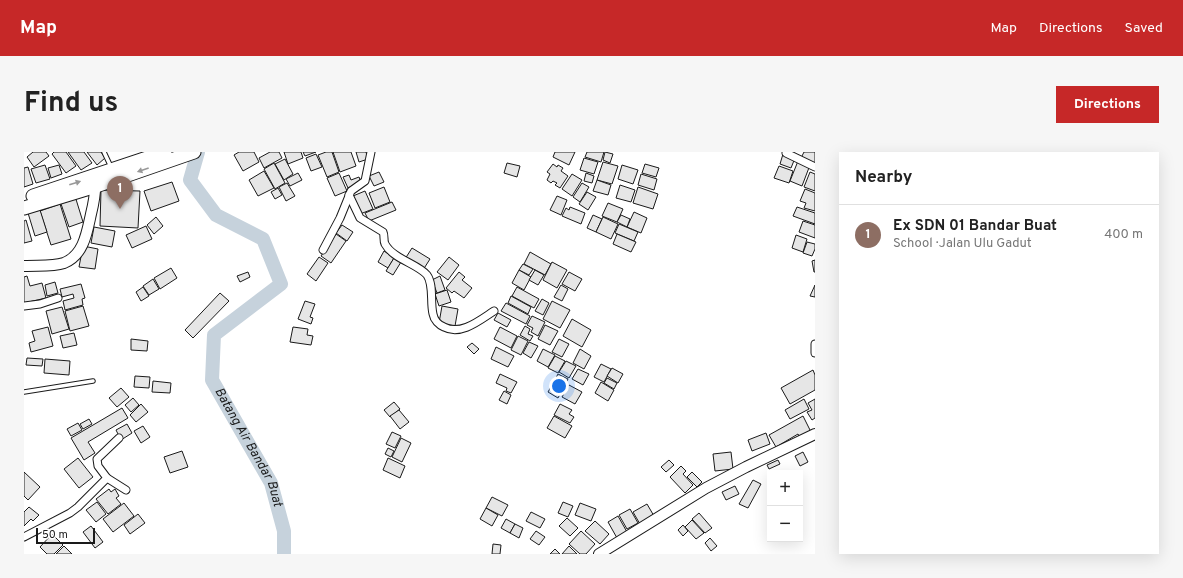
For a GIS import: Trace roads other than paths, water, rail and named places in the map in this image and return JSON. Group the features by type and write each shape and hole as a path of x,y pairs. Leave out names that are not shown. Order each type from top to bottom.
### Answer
{"highway":[{"path":"24,208 95,181 113,170 165,152"},
{"path":"24,199 95,181 194,152"}],"street":[{"path":"323,250 340,218 349,195 354,188 365,181 371,152"},
{"path":"786,153 815,167"},
{"path":"24,266 57,265 68,261 76,255 87,234 95,203 95,181"},
{"path":"349,195 360,218 383,232 383,240 388,248 397,256 428,276 433,315 439,324 451,331 464,328 494,311"},
{"path":"24,306 40,304 58,298"},
{"path":"815,344 815,353"},
{"path":"599,554 706,488 815,434"},
{"path":"119,438 97,459 98,466 107,478 126,490"},
{"path":"24,536 73,511 107,478"}],"lane":[{"path":"104,152 113,170"},
{"path":"24,392 93,381"}],"waterway":[{"name":"Batang Air Bandar Buat","path":"198,152 190,180 216,215 263,239 281,284 214,335 212,380 271,483 284,531 284,554"}],"place":[{"name":"Ex SDN 01 Bandar Buat","path":"120,209"}]}
